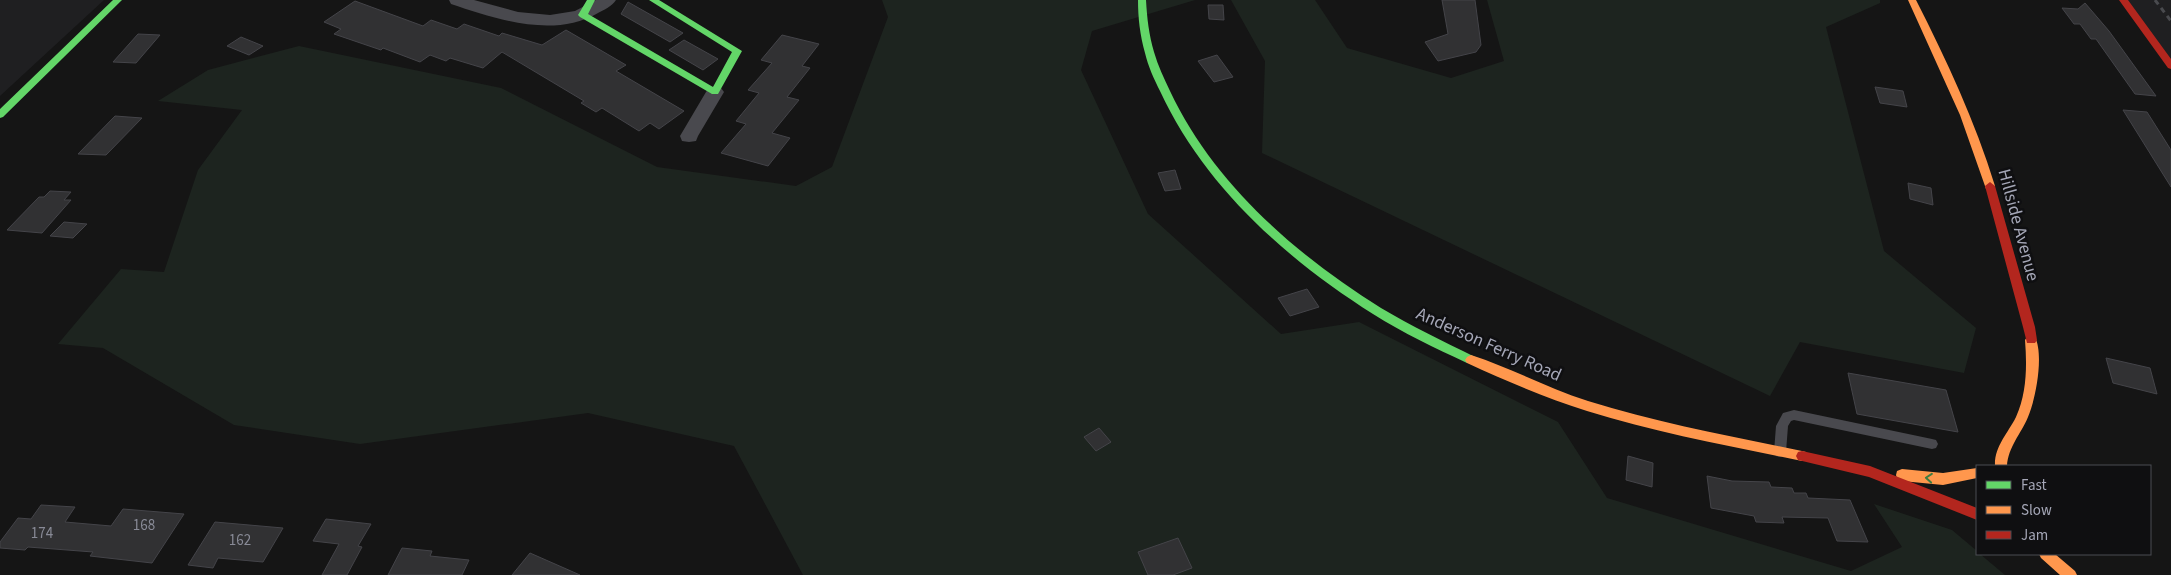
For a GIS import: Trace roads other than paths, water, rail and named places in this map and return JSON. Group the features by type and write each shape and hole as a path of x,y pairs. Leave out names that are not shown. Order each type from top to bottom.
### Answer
{"street":[{"path":"0,115 118,0"},
{"path":"458,0 516,18 561,18 608,0"},
{"path":"653,0 737,51 689,136"},
{"name":"Anderson Ferry Road","path":"1142,0 1142,26 1153,66 1164,95 1185,131 1224,183 1253,214 1324,273 1411,328 1514,378 1570,399 1644,421 1870,472 1976,514"},
{"name":"Hillside Avenue","path":"1912,0 1951,79 1980,149 2029,327 2033,360 2031,385 2022,416 2000,462"},
{"path":"2123,0 2171,66"},
{"path":"587,7 715,92"},
{"path":"1870,472 1943,479 1976,473"},
{"path":"2047,555 2070,575"}],"lane":[{"path":"1780,452 1782,426 1787,417 1794,415 1932,444"}],"railway":[{"path":"2155,0 2171,21"}]}
